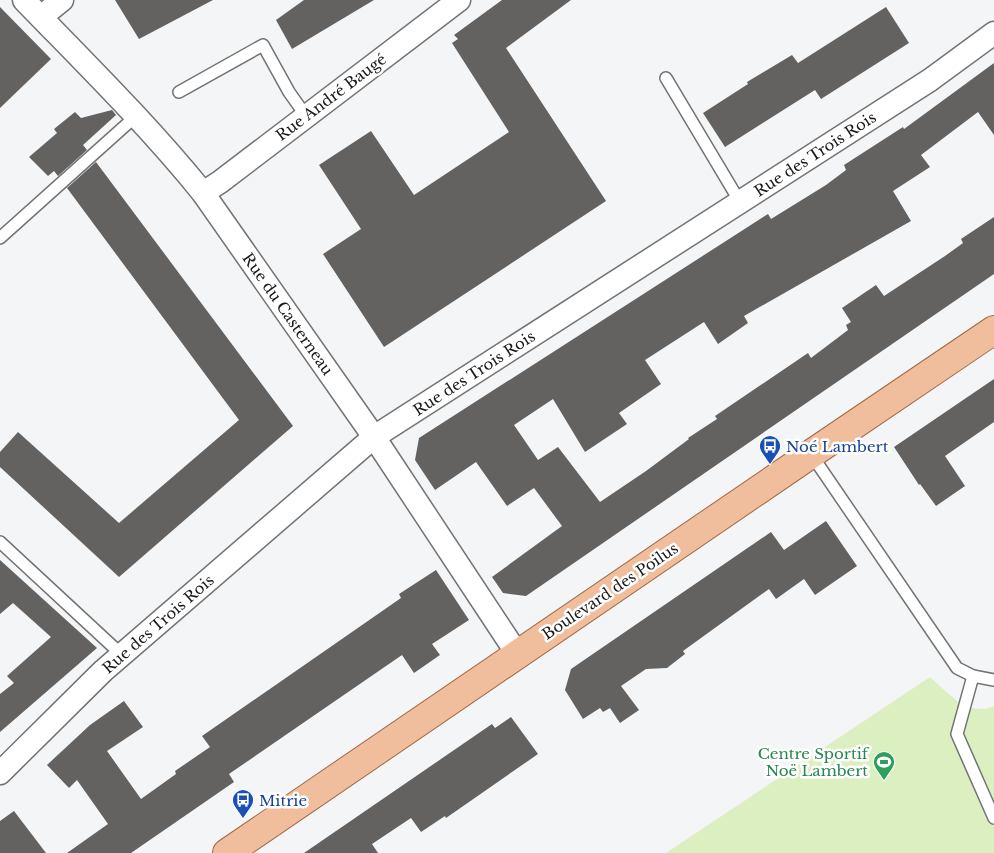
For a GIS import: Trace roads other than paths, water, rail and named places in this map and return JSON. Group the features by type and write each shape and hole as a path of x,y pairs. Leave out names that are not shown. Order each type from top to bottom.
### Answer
{"main road":[{"name":"Boulevard des Poilus","path":"227,853 994,330"}],"street":[{"name":"Rue du Casterneau","path":"24,0 136,116 203,193 374,437 518,654"},
{"path":"41,17 62,0"},
{"name":"Rue André Baugé","path":"203,193 459,0"},
{"name":"Rue des Trois Rois","path":"0,773 122,655 374,437 930,80 994,33"}],"lane":[{"path":"180,92 263,45 306,116"},
{"path":"666,78 740,202"},
{"path":"0,238 136,116"},
{"path":"810,454 957,668 973,676 994,680"},
{"path":"0,542 122,655"},
{"path":"973,676 958,734 994,818"}],"place":[{"name":"Noé Lambert","path":"770,465"},
{"name":"Centre Sportif Noë Lambert","path":"884,781"},
{"name":"Mitrie","path":"243,819"}]}
